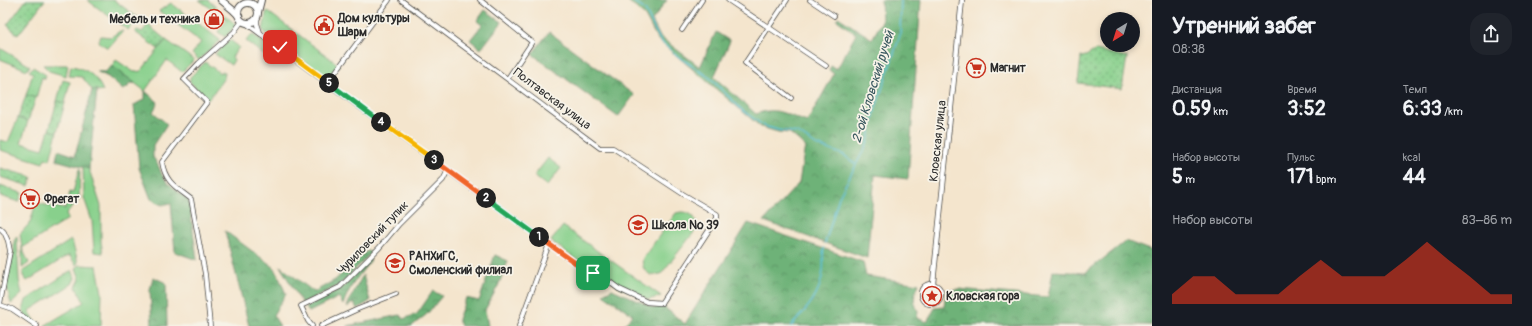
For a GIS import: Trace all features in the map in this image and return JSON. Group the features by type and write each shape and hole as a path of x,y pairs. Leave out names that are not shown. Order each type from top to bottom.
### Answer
{"main road":[{"path":"222,0 235,7 255,0"},
{"path":"222,0 242,20 251,22 258,15 261,0"},
{"path":"245,4 255,7 258,15"},
{"path":"242,20 240,9 245,4"}],"street":[{"path":"328,82 389,0"},
{"name":"Полтавская улица","path":"401,0 508,78 600,148 613,148 696,202 718,214 717,218 661,303"},
{"path":"480,0 532,42 508,78"},
{"path":"682,30 702,0"},
{"path":"730,0 826,66"},
{"path":"787,0 745,63 791,98"},
{"path":"810,0 834,16"},
{"name":"Кловская улица","path":"933,283 962,0"},
{"path":"258,15 257,24 260,33"},
{"path":"210,326 205,274 191,199 167,180 162,162 207,102 184,79 199,63 234,32 242,20 588,272 600,275 619,289 647,302 661,303"},
{"name":"Чуриловский тупик","path":"312,326 301,306 340,287 380,248 399,224 443,180 448,170"},
{"path":"0,228 4,232 10,250 0,304 12,309 37,326"},
{"path":"519,326 549,244"},
{"path":"933,283 940,287 942,295 938,302 930,304 923,300 921,292 925,285 933,283"},
{"path":"321,326 396,294"}],"green space":[{"path":"26,0 45,0 18,35 7,25"},
{"path":"87,0 114,0 138,18 128,30"},
{"path":"199,0 208,0 236,25 225,37 218,32 227,20"},
{"path":"627,0 667,0 652,21 660,37 700,67 716,32 730,41 714,77 756,114 776,111 807,122 834,74 829,70 831,66 837,69 856,34 837,20 838,17 872,39 882,21 881,0 921,0 908,179 875,175 867,258 764,221 799,183 805,146 790,133 778,132 761,127 658,40 645,16"},
{"path":"171,3 220,40 199,60 192,54 201,42 159,11"},
{"path":"485,10 502,22 481,49 470,40 482,25 477,21"},
{"path":"267,11 339,65 330,76 326,78 263,31"},
{"path":"148,25 166,40 158,49 135,32 137,30 142,32"},
{"path":"120,31 123,31 108,48 100,43 99,40 101,36 111,37"},
{"path":"549,32 634,95 618,117 532,54"},
{"path":"252,34 275,51 269,59 246,41"},
{"path":"166,40 194,60 182,72 167,60 145,91 112,66 116,60 134,72 141,71"},
{"path":"230,40 239,47 232,57 234,60 231,65 215,54"},
{"path":"0,48 30,66 27,70 0,59"},
{"path":"1096,50 1127,57 1122,89 1078,83 1081,57 1086,56"},
{"path":"205,62 220,73 222,71 225,73 224,78 208,100 190,82 190,77"},
{"path":"43,65 68,65 66,76 49,71"},
{"path":"71,66 86,71 94,77 98,81 103,91 92,90 82,77 69,76"},
{"path":"112,66 135,83 129,84 128,87 123,90 108,77 96,71 105,72"},
{"path":"33,67 46,75 45,79 42,77 36,98 26,95 33,73 29,71"},
{"path":"63,80 70,82 65,103 57,101"},
{"path":"92,90 97,90 89,169 56,160 58,150 75,156"},
{"path":"145,91 158,102 153,112 167,124 153,145 153,157 168,183 189,201 197,260 175,252 171,203 162,205 151,199 139,168 134,105 145,99"},
{"path":"26,95 36,98 28,121 18,118"},
{"path":"57,101 65,103 57,132 49,130"},
{"path":"18,118 28,121 21,143 43,149 49,130 57,132 50,160 45,158 43,163 0,150 0,140 8,142"},
{"path":"548,158 561,168 547,186 534,176"},
{"path":"83,167 89,169 101,206 101,242 103,253 94,252 92,221 84,198"},
{"path":"0,168 32,177 29,186 0,177"},
{"path":"80,169 79,199 66,214 68,219 22,248 20,234 30,223 36,203 65,209 70,192 73,193"},
{"path":"0,186 22,193 19,202 0,196"},
{"path":"676,213 689,213 694,217 696,223 695,231 661,274 651,275 644,268 642,263 643,258"},
{"path":"748,223 863,262 866,276 919,284 914,298 918,311 917,318 927,322 935,308 944,307 946,290 959,289 1048,297 1053,271 1085,273 1126,241 1152,251 1152,325 623,326 633,315 603,294 612,289 654,308 663,306 685,324"},
{"path":"563,226 603,255 592,269 588,268 551,241"},
{"path":"225,231 275,268 286,294 273,315 280,326 249,326"},
{"path":"17,236 19,280 22,294 11,304 6,283 14,252 14,241"},
{"path":"71,240 78,263 76,265 69,255 27,281 23,276 23,271"},
{"path":"22,248 29,263 22,268"},
{"path":"367,251 372,252 340,285 302,303 280,266 314,292 335,280"},
{"path":"495,255 508,261 498,286 485,310 488,326 461,326 458,319 466,298 479,301"},
{"path":"606,257 661,296 648,300 620,287 598,271 599,266"},
{"path":"370,259 371,260 351,287 343,305 339,297 309,312 305,307 342,288"},
{"path":"80,265 97,266 102,293 101,326 44,326 84,302 76,287 80,279 76,268"},
{"path":"72,270 75,278 72,284 29,311 38,325 26,317 23,311 26,300"},
{"path":"363,275 370,301 357,309 354,302 347,307 350,299"},
{"path":"153,277 166,283 167,326 152,326 150,290"},
{"path":"932,285 938,288 941,294 938,300 932,303 926,300 923,294 926,288"},
{"path":"433,291 442,296 427,314 412,326 347,326 400,315 403,319 417,314"}],"waterway":[{"path":"632,0 645,10 661,42 680,58 709,77 742,110 764,126 798,133 816,145 844,155 855,164"},
{"name":"2-ой Кловский ручей","path":"825,243 839,197 868,142 875,110 900,35 901,0"},
{"name":"2-ой Кловский ручей","path":"791,326 808,307 816,294 822,279 824,248"}],"place":[{"name":"Мебель и техника","path":"214,19"},
{"name":"Дом культуры Шарм","path":"324,25"},
{"name":"Магнит","path":"976,68"},
{"name":"Фрегат","path":"30,199"},
{"name":"Школа № 39","path":"638,225"},
{"name":"РАНХиГС, Смоленский филиал","path":"395,263"},
{"name":"Кловская гора","path":"932,296"}],"route":[{"path":"280,47 370,115 454,174 588,272 593,273"}]}
